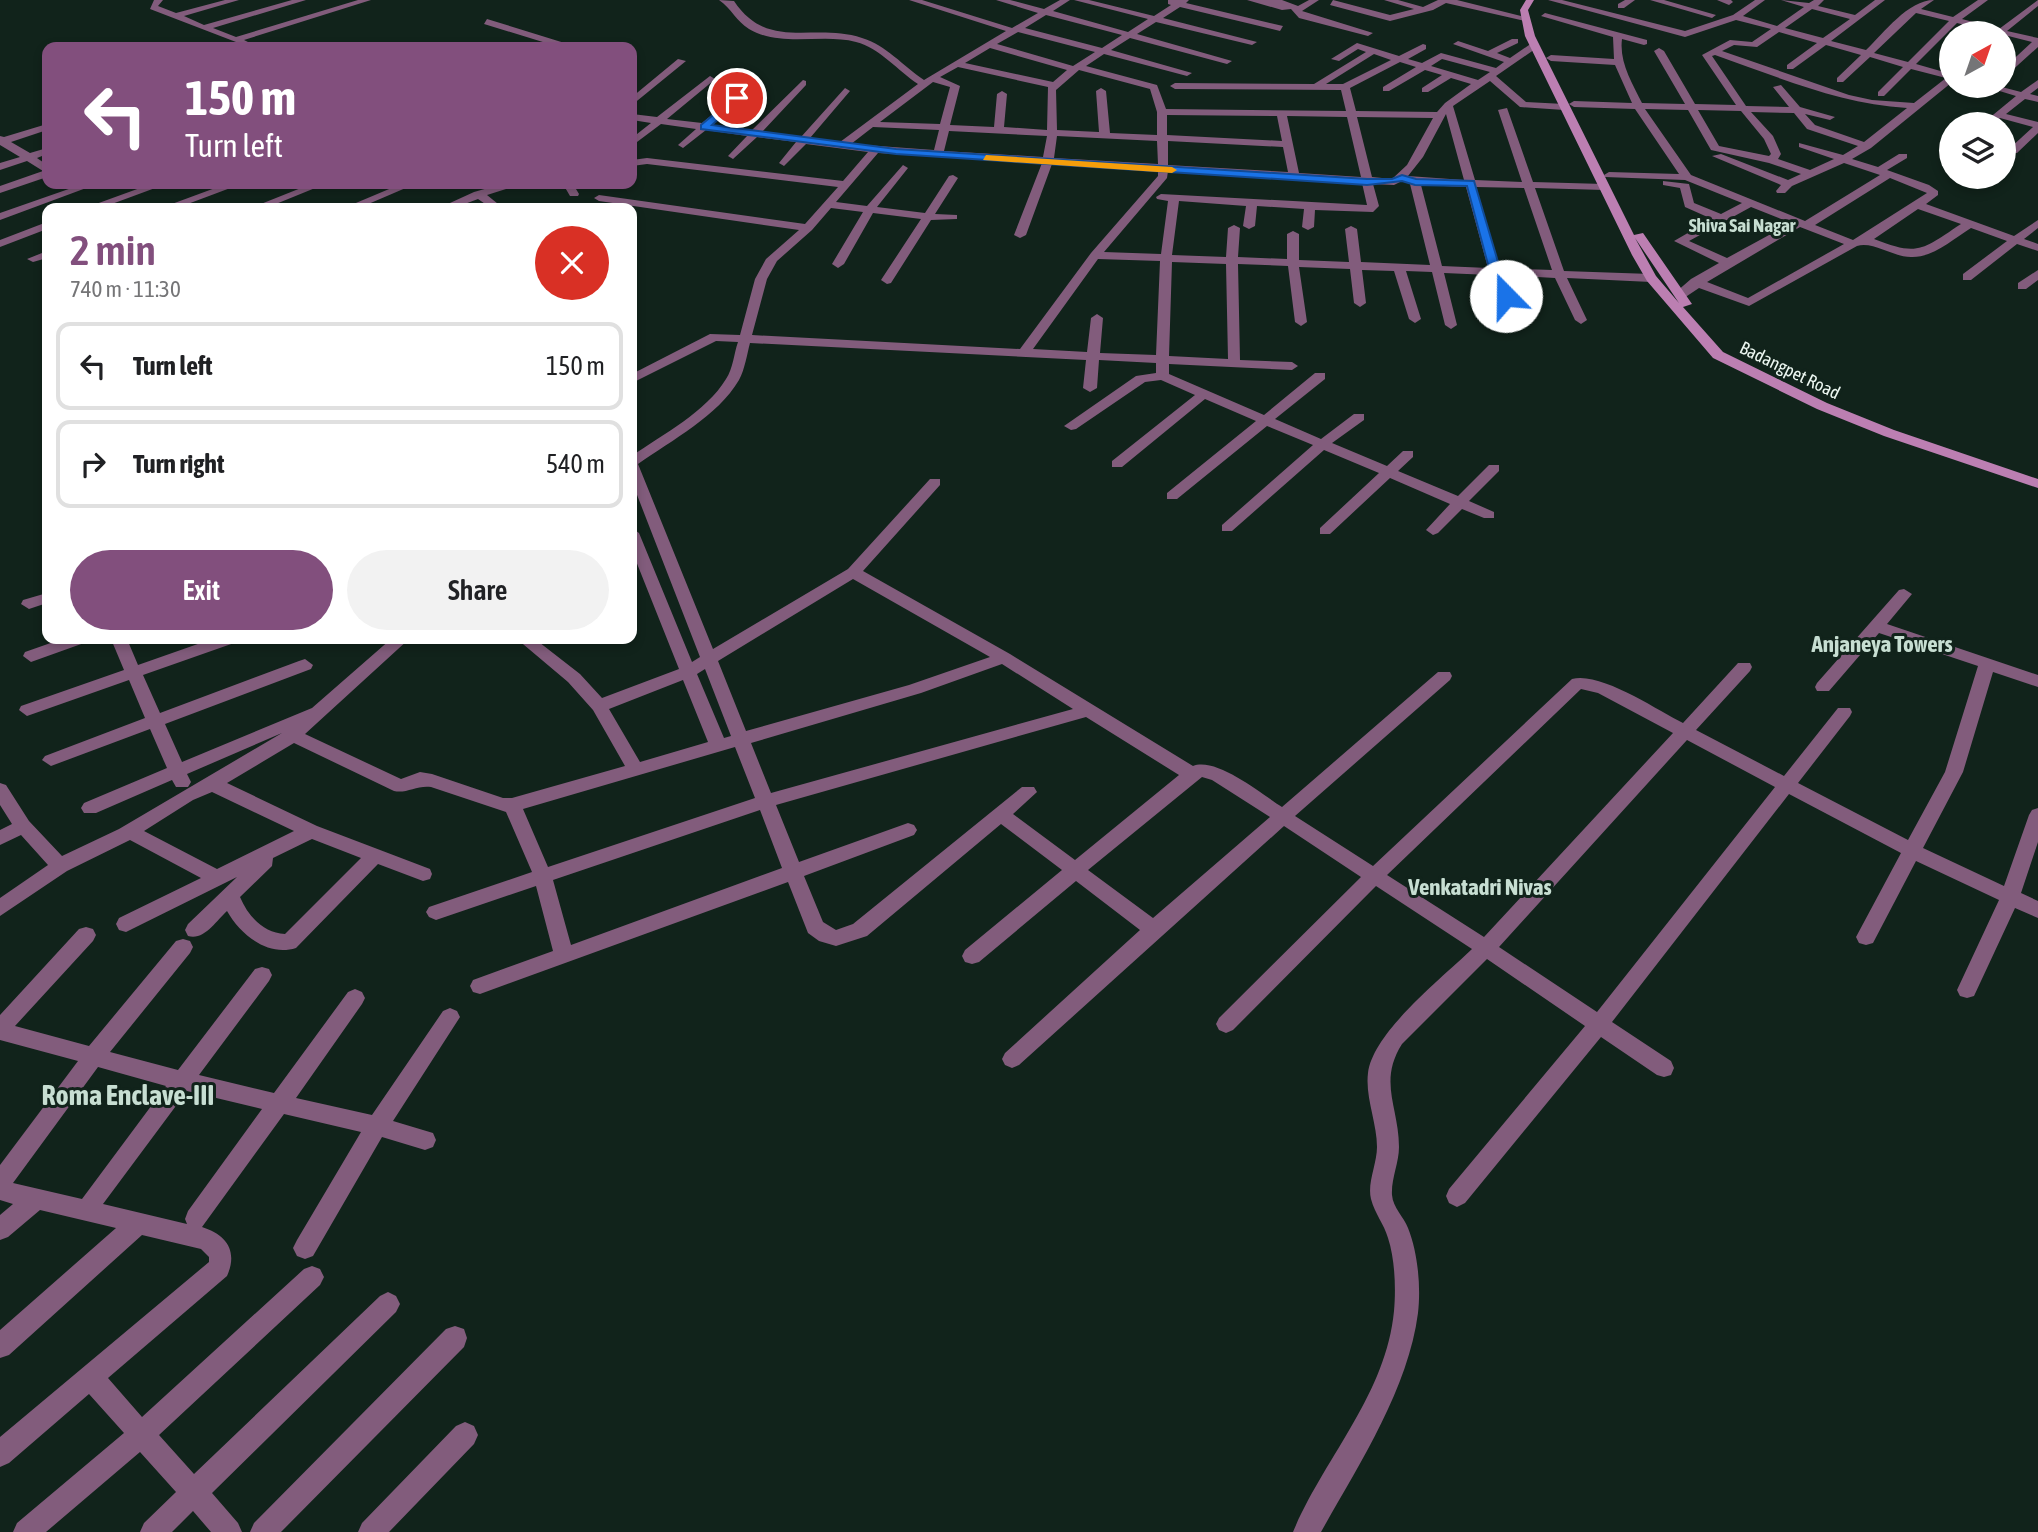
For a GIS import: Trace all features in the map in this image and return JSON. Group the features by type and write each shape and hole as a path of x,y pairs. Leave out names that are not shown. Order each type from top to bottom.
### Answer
{"main road":[{"name":"Badangpet Road","path":"1534,10 1535,45 1608,181 1651,278 1718,355 1762,379 1889,433 2038,484"},
{"name":"Badangpet Road","path":"1534,10 1569,106"},
{"name":"Badangpet Road","path":"1628,224 1699,323 1746,361 1835,402 1927,438 2038,474"}],"street":[{"path":"159,0 153,7 240,42"},
{"path":"175,16 235,0"},
{"path":"206,27 302,0"},
{"path":"236,40 366,0"},
{"path":"723,0 731,2 737,15 768,34 858,39 928,81 955,86 938,155"},
{"path":"913,0 1016,30 1187,73"},
{"path":"1000,0 1227,61"},
{"path":"841,146 928,81 1066,0"},
{"path":"1078,0 1252,43"},
{"path":"1161,0 1181,2 1280,27"},
{"path":"1251,0 1296,10 1315,0"},
{"path":"1273,0 1296,10 1302,16 1368,33"},
{"path":"1359,0 1404,13"},
{"path":"1388,0 1422,5"},
{"path":"1484,0 1605,22 1689,45"},
{"path":"1552,0 1685,34 1736,18 1760,0"},
{"path":"1654,0 1712,15"},
{"path":"1659,15 1684,0"},
{"path":"1785,0 1816,3 1857,18"},
{"path":"1790,67 1881,0"},
{"path":"1881,94 1955,20 1984,0"},
{"path":"1354,18 1325,10 1335,2 1390,18 1422,5 1443,1 1534,10 1644,43"},
{"path":"1020,235 1048,162 1052,133 1051,89 1076,68 1181,2"},
{"path":"1840,80 1913,5 1927,2"},
{"path":"2014,21 2038,2"},
{"path":"1611,3 1621,6 1632,4"},
{"path":"1709,51 1733,42 1754,45 1816,3"},
{"path":"1913,5 1959,21"},
{"path":"1593,29 1616,16"},
{"path":"1736,18 1939,74"},
{"path":"487,22 552,42"},
{"path":"1687,22 1698,25"},
{"path":"1618,36 1615,41 1618,62 1639,105 1687,177"},
{"path":"2016,36 2038,41"},
{"path":"1472,49 1489,40"},
{"path":"1041,59 1061,41"},
{"path":"1488,54 1515,41"},
{"path":"2016,62 2038,41"},
{"path":"1458,44 1511,61"},
{"path":"989,45 1154,87 1162,112 1163,176 1095,255 1025,351"},
{"path":"637,118 875,150 1367,182 1394,181 1402,178 1413,165 1438,115 1448,105 1535,45"},
{"path":"1336,59 1354,46 1480,83"},
{"path":"1175,86 1345,87 1423,47"},
{"path":"1318,85 1373,51"},
{"path":"1659,51 1715,148 1772,160 1812,174"},
{"path":"1709,51 1846,97 1872,103 1919,106"},
{"path":"1709,51 1707,55 1742,108 1774,145 1776,154 1772,160"},
{"path":"1386,89 1441,56 1495,74 1523,105 1797,109 1835,121 1825,133"},
{"path":"1551,58 1618,62"},
{"path":"637,98 681,61"},
{"path":"958,64 1054,85"},
{"path":"1210,112 1207,86 1216,75"},
{"path":"1425,90 1450,75"},
{"path":"637,138 710,79"},
{"path":"683,145 754,83"},
{"path":"733,156 803,83"},
{"path":"2003,112 2038,83"},
{"path":"1146,196 1369,210 1373,206 1345,87"},
{"path":"1779,87 1811,127 1867,146"},
{"path":"1715,148 1713,153 1784,187 1867,146 1939,88"},
{"path":"784,163 845,91"},
{"path":"1101,92 1105,137"},
{"path":"2016,93 2038,99"},
{"path":"999,132 1002,94"},
{"path":"1448,105 1495,272 1517,320"},
{"path":"1503,110 1559,274 1581,320"},
{"path":"1162,112 1438,115"},
{"path":"1282,114 1294,176"},
{"path":"2016,120 2038,126 2016,148"},
{"path":"868,124 1163,141 1286,145"},
{"path":"1,141 42,129"},
{"path":"1,141 42,167"},
{"path":"1695,282 1749,302 1859,242 1933,196 1931,190 1803,145"},
{"path":"637,460 710,407 726,390 734,378 761,279 772,259 808,228 830,204 843,184 875,150"},
{"path":"0,167 42,153"},
{"path":"1680,295 1695,282 1727,263 1802,224 1883,173 1903,156"},
{"path":"637,162 647,161 843,184"},
{"path":"838,264 870,209 902,167"},
{"path":"0,190 42,173"},
{"path":"1402,178 1415,182 1527,185 1687,177 1802,224 1914,256 1970,223"},
{"path":"887,280 954,178"},
{"path":"1608,181 1685,186 1689,205 1722,219"},
{"path":"1415,182 1451,325"},
{"path":"0,217 67,189"},
{"path":"78,189 96,203"},
{"path":"111,203 148,189"},
{"path":"181,203 222,189"},
{"path":"270,203 307,189"},
{"path":"362,203 398,189"},
{"path":"456,203 492,189"},
{"path":"571,189 574,194"},
{"path":"478,194 491,203"},
{"path":"598,198 633,203"},
{"path":"1162,376 1166,258 1174,198"},
{"path":"1249,226 1252,203"},
{"path":"1727,263 1680,241 1750,203"},
{"path":"637,204 808,228"},
{"path":"830,204 927,217 953,217"},
{"path":"1919,205 2038,248"},
{"path":"1308,227 1310,207"},
{"path":"1967,277 2038,223"},
{"path":"0,244 42,227"},
{"path":"1234,228 1234,363"},
{"path":"1351,229 1360,303"},
{"path":"1293,234 1293,263 1301,322"},
{"path":"1095,255 1651,278"},
{"path":"33,260 42,256"},
{"path":"1399,268 1415,319"},
{"path":"2022,286 2038,274"},
{"path":"1090,388 1097,318"},
{"path":"637,376 714,337 1025,351"},
{"path":"1025,351 1026,355 1292,366"},
{"path":"1071,426 1141,379 1162,376 1489,515"},
{"path":"1172,496 1320,376"},
{"path":"1117,464 1205,393"},
{"path":"1227,528 1324,443 1359,417"},
{"path":"1325,531 1408,454"},
{"path":"1433,530 1494,468"},
{"path":"637,477 741,736 791,872 815,927 836,938 849,935 1028,792"},
{"path":"599,706 688,672 853,572 935,482"},
{"path":"637,558 717,743"},
{"path":"853,572 1004,658 1192,774"},
{"path":"1823,687 1904,594"},
{"path":"29,604 42,600"},
{"path":"1876,626 2038,681"},
{"path":"31,656 64,644"},
{"path":"122,644 187,795"},
{"path":"27,710 214,644"},
{"path":"0,908 60,866 129,831 293,735 395,644"},
{"path":"531,644 574,678 599,706 634,767"},
{"path":"293,735 400,786 420,779 502,806 512,805 741,736 915,689 1004,658"},
{"path":"1866,937 1954,772 1987,663"},
{"path":"51,760 304,665"},
{"path":"1306,1532 1366,1428 1398,1352 1406,1311 1404,1254 1398,1231 1386,1212 1381,1195 1388,1147 1378,1075 1383,1056 1395,1038 1486,948 1744,667"},
{"path":"1012,1059 1154,929 1444,676"},
{"path":"1226,1024 1374,876 1578,683 1602,688 1913,851 2038,910"},
{"path":"436,912 764,802 1089,710"},
{"path":"1457,1196 1599,1024 1844,712"},
{"path":"90,808 296,719 318,713"},
{"path":"972,956 1074,869 1200,770 1218,775 1280,818 1486,948 1664,1068"},
{"path":"212,784 311,831 423,874"},
{"path":"0,790 23,826 60,866"},
{"path":"512,805 543,876 564,955"},
{"path":"1000,814 1154,929"},
{"path":"1967,990 2010,897 2038,815"},
{"path":"0,838 23,826"},
{"path":"480,986 908,830"},
{"path":"129,831 217,878"},
{"path":"126,924 311,831"},
{"path":"0,1454 219,1268 219,1246 205,1239 36,1199 3,1182 95,1055 189,938 275,851"},
{"path":"230,896 242,922 274,943 289,942 375,856"},
{"path":"86,935 0,1030 182,1081 377,1126 425,1140"},
{"path":"93,1199 262,975"},
{"path":"196,1219 355,998"},
{"path":"305,1248 377,1126 450,1017"},
{"path":"0,1229 36,1199"},
{"path":"0,1346 139,1223"},
{"path":"26,1532 142,1434 312,1277"},
{"path":"153,1532 388,1304"},
{"path":"263,1532 455,1338"},
{"path":"91,1378 229,1532"},
{"path":"371,1532 465,1435"}],"slow traffic":[{"path":"986,158 1172,170"}],"district":[{"name":"Shiva Sai Nagar","path":"1742,225"},
{"name":"Anjaneya Towers","path":"1882,644"},
{"name":"Venkatadri Nivas","path":"1480,887"},
{"name":"Roma Enclave-III","path":"128,1095"}],"route":[{"path":"737,98 704,127 896,152 1367,182 1402,178 1415,182 1471,184 1495,272 1506,296"}]}
